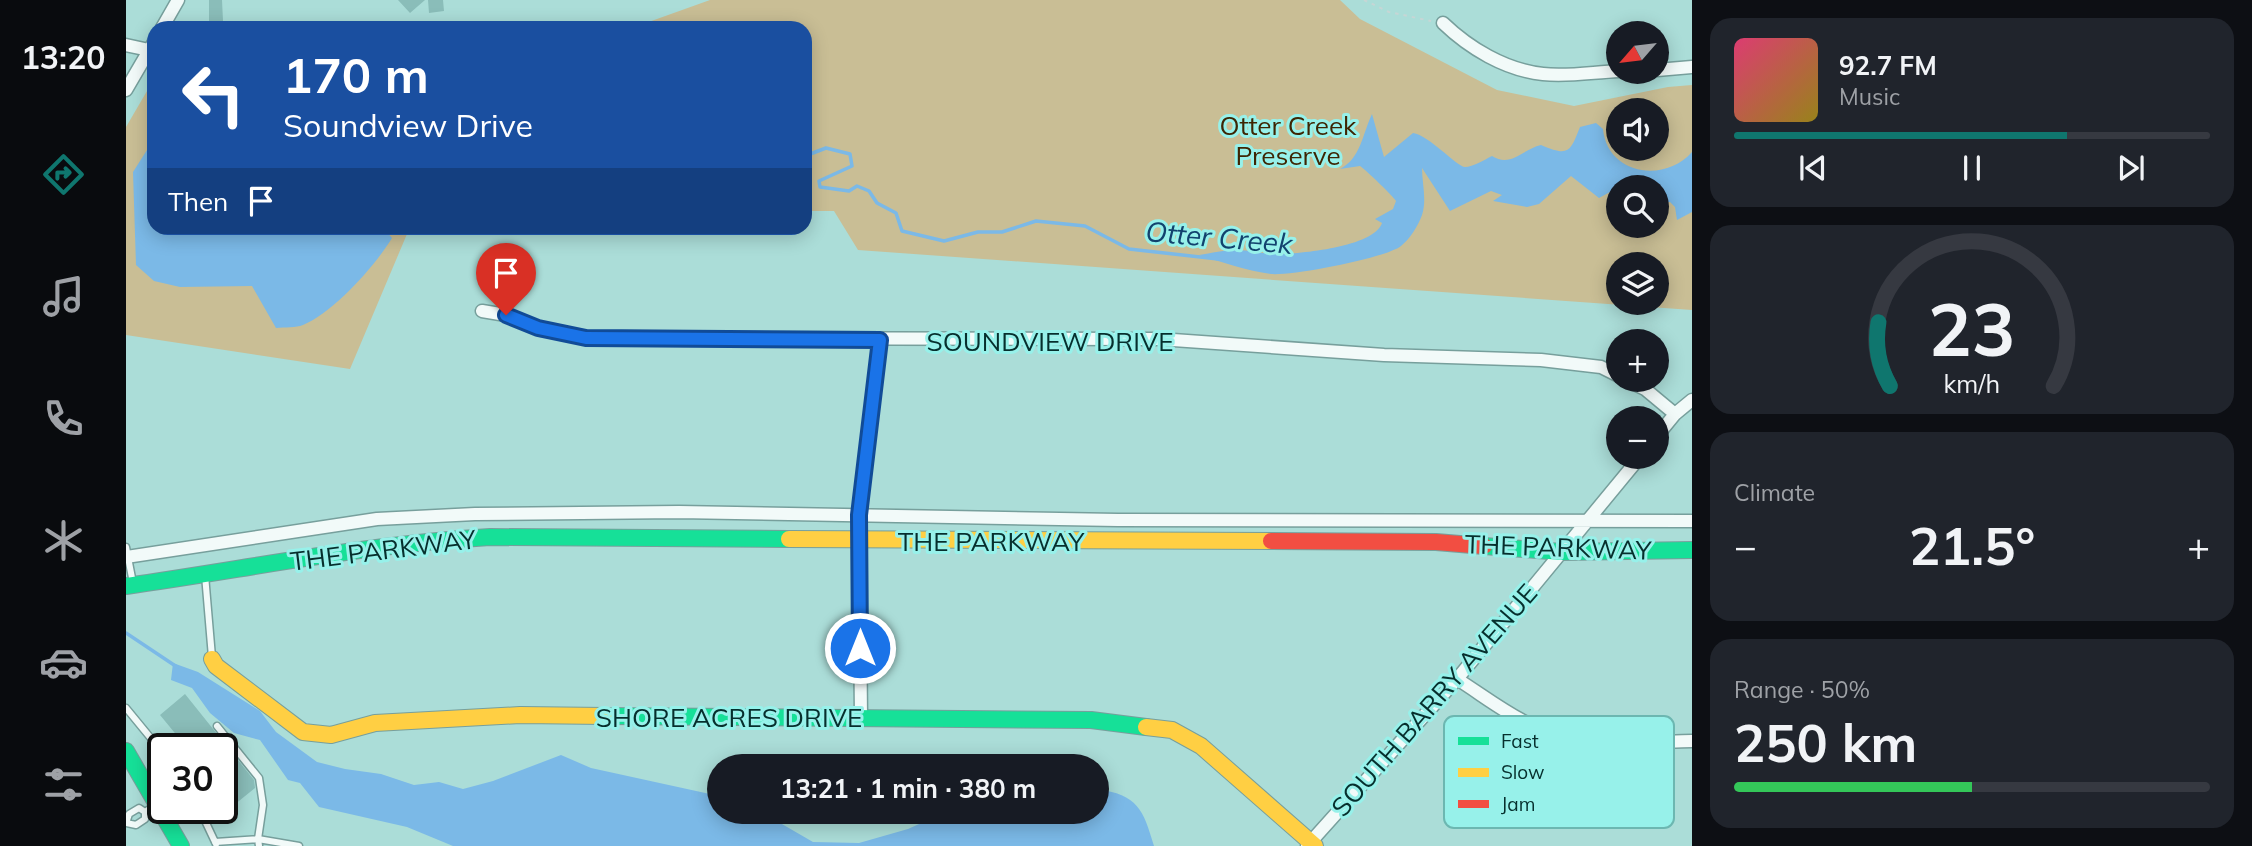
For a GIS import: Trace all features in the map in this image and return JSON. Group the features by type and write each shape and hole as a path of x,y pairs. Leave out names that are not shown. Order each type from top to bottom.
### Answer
{"street":[{"path":"166,21 178,0"},
{"path":"1443,23 1463,42 1496,60 1542,74 1606,72"},
{"path":"126,45 147,46"},
{"path":"126,90 147,54"},
{"path":"1670,69 1692,67"},
{"name":"SOUNDVIEW DRIVE","path":"482,311 506,315 538,328 586,338 1159,340 1384,355 1541,360 1606,370"},
{"path":"861,718 859,515 880,340"},
{"path":"1649,392 1675,414"},
{"path":"1669,421 1692,400"},
{"name":"SOUTH BARRY AVENUE","path":"1311,845 1457,679 1630,469"},
{"name":"THE PARKWAY","path":"127,553 377,519 679,512 1128,520 1692,521"},
{"path":"1126,542 1128,520"},
{"path":"1156,542 1158,520"},
{"name":"THE PARKWAY","path":"130,586 433,539 1436,542 1562,552 1692,550"},
{"name":"SHORE ACRES DRIVE","path":"212,659 216,666 303,732 331,735 375,723 533,715 1091,720 1172,730 1201,746 1311,845"},
{"path":"1457,679 1517,716"},
{"path":"1674,741 1692,741"},
{"path":"126,751 147,797"},
{"path":"164,824 181,846"}],"lane":[{"path":"127,553 130,586"},
{"name":"SHORE ACRES DRIVE","path":"205,575 212,659"},
{"path":"126,708 147,734"},
{"path":"217,726 259,778 263,804 259,843"},
{"path":"126,823 136,825 147,816"},
{"path":"207,824 216,844 299,846"}],"path":[{"path":"1364,0 1389,12 1443,23"}],"green space":[{"name":"Otter Creek Preserve","path":"710,0 1340,0 1360,19 1497,90 1574,106 1606,100 1606,161 1669,161 1669,98 1614,98 1692,85 1692,310 1669,308 1669,252 1606,252 1606,304 858,250 834,211 812,211 812,21 651,21"},
{"path":"147,91 147,235 407,235 350,369 126,335 126,127"}],"water":[{"path":"1372,114 1384,157 1413,133 1427,139 1465,167 1492,156 1511,159 1541,145 1558,151 1567,150 1574,142 1580,127 1596,123 1603,129 1606,140 1606,161 1622,161 1638,169 1653,171 1680,162 1692,152 1692,212 1677,220 1675,207 1669,202 1669,175 1606,175 1606,194 1599,198 1571,176 1539,204 1527,207 1493,201 1502,195 1491,191 1450,211 1422,168 1422,215 1408,240 1392,251 1338,265 1282,274 1253,271 1199,255 1232,250 1276,254 1318,251 1351,243 1376,231 1382,223 1375,219 1393,209 1396,201 1360,166 1340,169 1352,159"},
{"path":"147,150 147,235 389,235 392,238 375,262 340,300 303,325 276,328 252,286 180,287 154,281 136,265 133,172"},
{"path":"173,663 198,672 260,711 276,732 317,762 381,774 414,785 439,782 463,789 493,781 561,755 591,768 707,793 707,824 782,824 813,842 859,843 919,824 1109,824 1109,792 1122,795 1137,806 1154,846 453,846 407,827 319,807 300,783 288,780 260,740 234,733 210,713 192,688 171,680"}],"building":[{"path":"209,0 222,0 223,21 209,21"},
{"path":"398,0 425,0 410,13"},
{"path":"428,0 443,0 444,11 429,13"},
{"path":"185,694 216,733 175,733 160,715"},
{"path":"238,760 254,780 255,788 238,802"}],"waterway":[{"name":"Otter Creek","path":"812,153 826,148 850,154 852,166 819,181 820,187 849,191 857,186 869,191 877,203 896,213 902,231 944,241 978,232 1002,232 1036,221 1085,226 1129,249 1218,259"},
{"path":"126,633 177,667"}],"traffic: fast":[{"path":"126,586 353,551 444,540 490,537 789,539"},
{"path":"1484,546 1562,552 1692,550"},
{"path":"606,716 1091,720 1146,727"},
{"path":"126,751 181,846"}],"traffic: slow":[{"path":"789,539 1271,541"},
{"path":"212,659 216,666 303,732 331,735 375,723 520,715 606,716"},
{"path":"1146,727 1172,730 1201,746 1315,846"}],"traffic: jam":[{"path":"1271,541 1436,542 1484,546"}],"route":[{"path":"506,315 538,328 586,338 880,340 859,515 860,648"}]}
